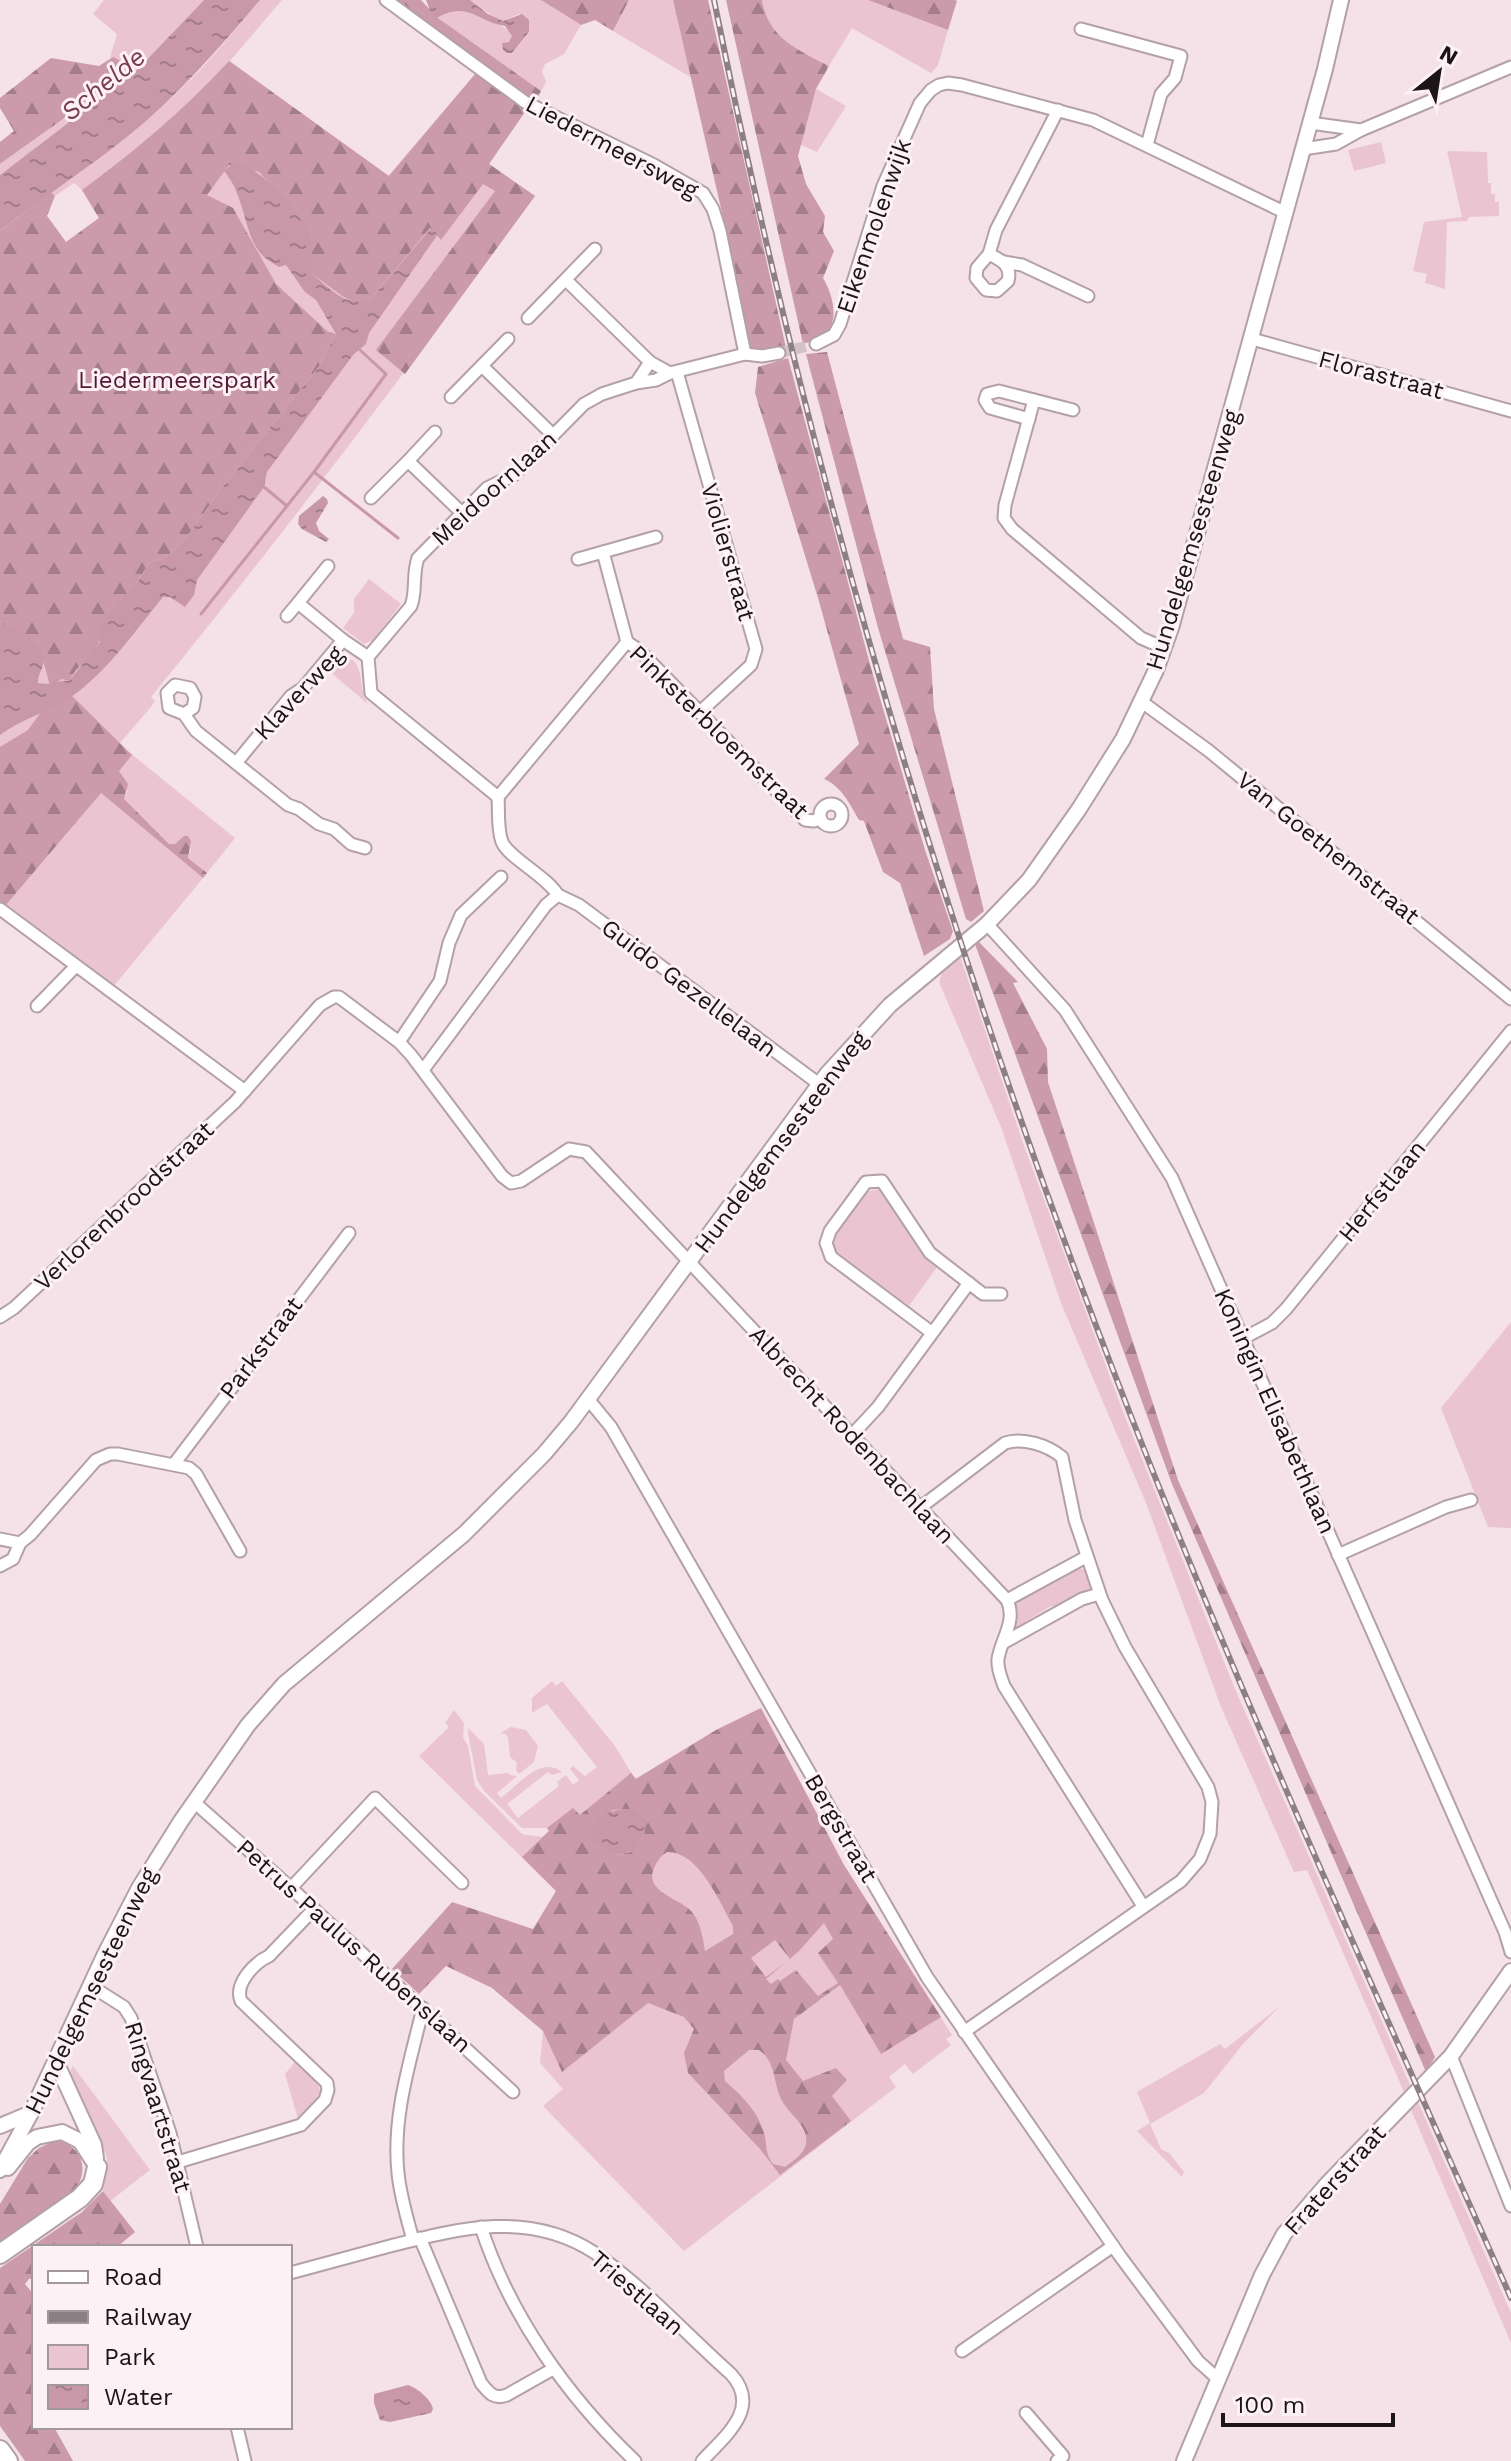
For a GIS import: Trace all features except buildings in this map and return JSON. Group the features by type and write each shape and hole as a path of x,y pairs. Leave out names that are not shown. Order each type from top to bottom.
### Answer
{"highway":[{"path":"0,2254 80,2198 93,2184 97,2167"},
{"path":"0,2450 8,2461"}],"main road":[{"name":"Hundelgemsesteenweg","path":"0,2170 31,2113 139,1888 248,1725 284,1684 477,1521 544,1454 588,1399 819,1084 890,1005 1008,903 1042,862 1101,776 1142,702 1164,648 1252,339 1337,26 1341,0"},
{"name":"Fraterstraat","path":"1184,2461 1262,2275 1284,2234 1327,2184 1451,2056 1511,1971"},
{"path":"56,2062 94,2145 97,2167"},
{"path":"0,2126 31,2113"},
{"path":"0,2170 12,2166 28,2143 51,2132 62,2132 80,2141 97,2167"}],"street":[{"name":"Liedermeersweg","path":"386,0 525,102 654,165 703,193 713,209 720,231 745,354"},
{"path":"1081,29 1181,56 1175,78 1161,94 1147,145"},
{"path":"1303,149 1336,144 1361,130 1511,67"},
{"name":"Eikenmolenwijk","path":"816,344 833,336 840,324 883,186 920,103 931,90 948,83 1093,120 1286,213"},
{"path":"1004,262 1009,271 1008,281 1002,289 986,290 978,283 976,273 989,254 996,230 1058,110"},
{"path":"1310,123 1361,130"},
{"path":"528,318 595,249"},
{"path":"989,254 1004,262 1022,265 1088,296"},
{"path":"566,280 650,362 673,373"},
{"path":"451,397 508,339"},
{"name":"Florastraat","path":"1252,339 1511,411"},
{"path":"745,354 762,356 779,353"},
{"name":"Meidoornlaan","path":"368,657 411,606 415,596 418,558 487,488 514,475 591,399 636,383 745,354"},
{"path":"636,383 650,362"},
{"path":"482,366 553,435"},
{"name":"Violierstraat","path":"673,373 756,649 751,665 700,712"},
{"path":"1029,419 990,408 985,397 996,390 1073,410"},
{"path":"1034,400 1004,518 1012,529 1141,638 1164,648"},
{"path":"371,498 435,432"},
{"path":"408,461 462,513"},
{"path":"578,559 656,537"},
{"path":"603,552 627,642"},
{"path":"287,616 328,566"},
{"path":"298,603 343,640"},
{"name":"Klaverweg","path":"236,763 291,696 303,688 343,640 368,657"},
{"name":"Pinksterbloemstraat","path":"498,797 627,642 639,650 805,820 820,818"},
{"path":"368,657 370,686 377,700 498,797"},
{"name":"Van Goethemstraat","path":"1142,702 1209,751 1511,999"},
{"name":"Klaverweg","path":"184,714 196,731 288,805 319,824 334,829 351,844 365,848"},
{"name":"Guido Gezellelaan","path":"498,797 504,846 547,880 558,895 579,905 819,1084"},
{"path":"399,1042 440,981 449,943 461,915 501,877"},
{"path":"423,1070 546,905 558,895"},
{"path":"0,909 245,1091"},
{"name":"Koningin Elisabethlaan","path":"987,924 1037,977 1083,1034 1172,1178 1508,1934 1511,1952"},
{"path":"37,1006 76,966"},
{"name":"Verlorenbroodstraat","path":"0,1317 14,1308 245,1091 320,1005 334,997 339,997 399,1042 502,1176 511,1183 521,1181 569,1149 586,1152 690,1261"},
{"name":"Herfstlaan","path":"1242,1339 1272,1323 1286,1309 1511,1031"},
{"path":"931,1332 831,1257 826,1243 830,1231 866,1182 882,1181 930,1253 983,1294 1001,1294"},
{"name":"Parkstraat","path":"174,1464 349,1233"},
{"name":"Albrecht Rodenbachlaan","path":"690,1261 1009,1605"},
{"path":"851,1436 878,1407 969,1283"},
{"name":"Bergstraat","path":"588,1399 611,1427 899,1931 964,2032 1113,2246 1198,2361 1218,2379"},
{"path":"921,1507 1005,1443 1022,1440 1054,1450 1062,1457 1086,1557 1099,1594 1125,1647 1201,1772 1212,1802 1210,1834 1195,1867 1181,1881 964,2032"},
{"path":"0,1566 13,1559 20,1543 96,1460 118,1454 189,1468 196,1474 232,1532 240,1551"},
{"path":"1338,1555 1446,1507 1471,1500"},
{"path":"0,1539 20,1543"},
{"path":"1086,1557 1009,1605 997,1662 1004,1686 1143,1906"},
{"path":"1003,1643 1082,1599 1099,1594"},
{"path":"291,1888 375,1798 462,1883"},
{"name":"Petrus Paulus Rubenslaan","path":"194,1802 513,2092"},
{"path":"178,2162 301,2125 325,2100 327,2083 238,1995 241,1983 314,1909"},
{"name":"Ringvaartstraat","path":"91,1986 128,2012 178,2162 197,2245"},
{"path":"423,2008 398,2128 398,2175 416,2239 481,2383 491,2396 501,2398 553,2369"},
{"path":"1451,2056 1511,2206"},
{"name":"Triestlaan","path":"292,2272 460,2228 501,2225 543,2231 595,2254 731,2374 741,2388 744,2403 737,2421 702,2461"},
{"path":"481,2227 489,2253 553,2369 594,2420 635,2461"},
{"path":"962,2351 1113,2246"},
{"path":"1026,2413 1063,2456 1057,2461"},
{"path":"237,2429 245,2461"}],"green space":[{"path":"104,0 204,0 136,71 0,175 0,164 77,109 117,73 114,57 110,58 117,34 93,14"},
{"name":"Liedermeerspark","path":"260,0 282,0 230,61 388,176 476,73 527,109 489,164 535,196 346,449 151,697 155,701 151,707 119,744 235,838 207,873 188,858 191,849 169,844 123,799 128,791 101,793 203,878 113,987 0,902 0,251 47,216 66,242 99,218 82,190 74,183 55,196 51,192 121,141 170,99 206,64"},
{"path":"393,0 421,0 438,18 541,91 535,102 492,76"},
{"path":"470,0 541,0 581,25 564,54 545,64 542,71 546,82 541,91 438,18 462,10 490,20 512,35 507,53 512,53 529,33 529,20 519,14 498,20"},
{"path":"541,0 629,0 613,31 595,20 581,25"},
{"path":"629,0 673,0 692,78 613,31"},
{"path":"673,0 708,0 786,348 751,352"},
{"path":"726,0 762,0 771,24 786,41 829,66 816,89 798,156 806,184 825,216 823,232 834,251 823,278 830,292 833,317 832,325 822,338 803,344"},
{"path":"762,0 868,0 948,30 938,65 931,73 852,28 829,66 786,41 771,24"},
{"path":"868,0 955,0 957,1 948,30"},
{"path":"113,57 123,67 117,73 77,109 0,164 0,142 14,131 0,108 0,98 51,58 99,66"},
{"name":"Liedermeerspark","path":"229,61 389,176 476,73 527,109 489,164 535,196 405,374 376,350 495,191 483,184 441,240 430,228 370,300 358,304 311,273 311,240 294,210 259,172 229,165 207,195 233,208 276,284 327,331 336,334 321,364 227,481 183,542 165,558 149,563 88,659 69,681 62,679 50,686 36,645 22,632 0,622 0,231 51,192 55,196 47,216 66,242 99,218 82,190 158,129"},
{"path":"816,89 846,106 817,152 799,144"},
{"path":"1381,142 1386,163 1354,171 1348,150"},
{"path":"1447,151 1487,152 1488,183 1491,183 1495,202 1499,202 1499,216 1469,217 1467,221 1447,222 1445,289 1425,283 1427,274 1413,271 1424,222 1462,217"},
{"path":"827,352 903,639 930,647 934,709 984,911 971,922 966,919 878,628 806,354"},
{"path":"788,358 871,668 925,850 953,931 950,939 924,956 900,883 883,872 864,821 859,820 840,791 824,779 859,744 755,393 758,367"},
{"path":"369,579 401,604 373,640 364,644 343,628 354,613 354,599"},
{"path":"342,658 353,660 356,665 368,704 329,671"},
{"path":"65,689 132,755 119,771 128,784 124,799 169,844 188,836 191,841 188,858 207,873 203,878 101,793 5,906 0,902 0,747 28,730 46,705"},
{"path":"979,942 1018,982 1013,983 1047,1049 1048,1082 1178,1480 1435,2057 1426,2072 1172,1484 975,944"},
{"path":"960,956 1023,1143 1123,1412 1235,1689 1410,2085 1404,2092 1307,1870 1294,1872 1221,1707 1146,1503 1061,1303 1001,1127 939,982 943,970"},
{"path":"880,1189 887,1193 913,1232 910,1235 920,1251 924,1250 937,1267 909,1306 835,1251 832,1238 864,1192"},
{"path":"1511,1322 1511,1528 1488,1527 1441,1408"},
{"path":"1075,1567 1085,1570 1093,1591 1062,1607 1051,1606 1016,1631 1012,1627 1015,1606 1023,1595"},
{"path":"552,1681 556,1686 562,1681 615,1746 635,1779 716,1730 761,1708 844,1865 952,2035 946,2039 951,2045 913,2074 905,2064 889,2077 896,2087 684,2251 543,2106 563,2089 540,2063 556,1891 419,1756 449,1727 445,1723 454,1710 464,1723 463,1737 468,1746 475,1786 522,1834 542,1837 549,1831 547,1828 522,1828 484,1791 477,1780 468,1728 484,1744 488,1775 509,1773 517,1776 497,1793 501,1798 538,1769 554,1768 562,1772 552,1775 548,1772 507,1804 518,1818 559,1786 557,1782 566,1775 573,1785 579,1780 570,1769 573,1766 585,1776 597,1767 547,1704 532,1713 532,1698"},
{"path":"761,1708 844,1865 941,2017 881,2054 840,1985 794,2019 786,2060 803,2081 836,2068 847,2080 832,2096 851,2121 780,2175 760,2149 688,2073 684,2053 694,2029 684,2017 648,2003 562,2072 543,2031 492,1988 446,1966 419,1994 392,1969 452,1902 533,1929 556,1891 522,1857 549,1831 547,1828 573,1808 580,1815 631,1773 636,1779 716,1730","holes":["634,1809 645,1832 631,1852 615,1855 612,1810","667,1852 678,1854 699,1869 733,1926 733,1934 705,1951 693,1914 653,1882 652,1875 660,1858","824,1923 833,1939 818,1953 838,1983 818,1996 796,1970 771,1984 766,1979 786,1962 766,1977 751,1958 775,1940 790,1959","749,2050 759,2050 764,2055 771,2066 782,2101 805,2132 806,2144 798,2157 785,2167 773,2164 754,2111 725,2081 724,2071"]},
{"path":"511,1727 526,1730 538,1746 534,1762 519,1774 517,1763 510,1757 508,1737 504,1733 499,1734"},
{"path":"1279,2007 1243,2044 1204,2093 1150,2124 1161,2149 1169,2153 1184,2172 1182,2177 1137,2131 1150,2123 1137,2092 1220,2044 1225,2049"},
{"path":"295,2062 320,2089 315,2101 298,2119 285,2074"},
{"path":"73,2066 150,2170 110,2201 103,2191 107,2157 69,2074"},
{"path":"1418,2102 1511,2313 1511,2343 1411,2110"},
{"path":"60,2141 69,2145 80,2157 82,2171 77,2187 71,2195 0,2241 0,2204 28,2158 39,2148"},
{"path":"103,2191 135,2232 119,2245 34,2245 82,2212"},
{"path":"32,2246 32,2278 25,2284 32,2293 32,2429 55,2429 73,2461 25,2461 0,2426 0,2268"}],"water":[{"name":"Schelde","path":"204,0 260,0 197,71 146,121 0,231 0,175 136,71"},
{"path":"426,0 470,0 503,21 522,14 529,20 529,32 512,53 507,53 502,43 509,42 512,36 505,26 457,11 437,18 431,13"},
{"path":"235,162 269,182 291,206 311,241 311,273 345,299 370,300 431,228 438,234 369,333 366,344 353,355 267,472 264,487 197,580 194,595 185,607 170,597 163,597 120,650 84,687 62,703 0,735 0,622 22,632 40,650 43,665 38,683 69,681 100,642 98,628 138,581 149,563 165,558 183,542 227,481 321,364 336,334 316,300 305,292 286,265 279,267 265,258 253,242 236,190 224,171"},
{"path":"323,496 328,503 316,523 319,531 329,539 326,542 298,524 299,516"},
{"path":"634,1809 646,1820 645,1832 633,1851 615,1855 595,1841 591,1832 598,1820 614,1811"},
{"path":"408,2385 427,2398 432,2405 431,2413 390,2422 380,2420 374,2394"}],"waterway":[{"path":"201,614 314,472 386,374 360,350"},
{"path":"314,472 398,538"},
{"path":"264,487 287,506"}],"tunnel":[{"path":"779,353 816,344"}],"railway":[{"path":"714,0 792,350 837,523 885,696 993,1038 1052,1207 1161,1492 1307,1839 1511,2298"}]}
